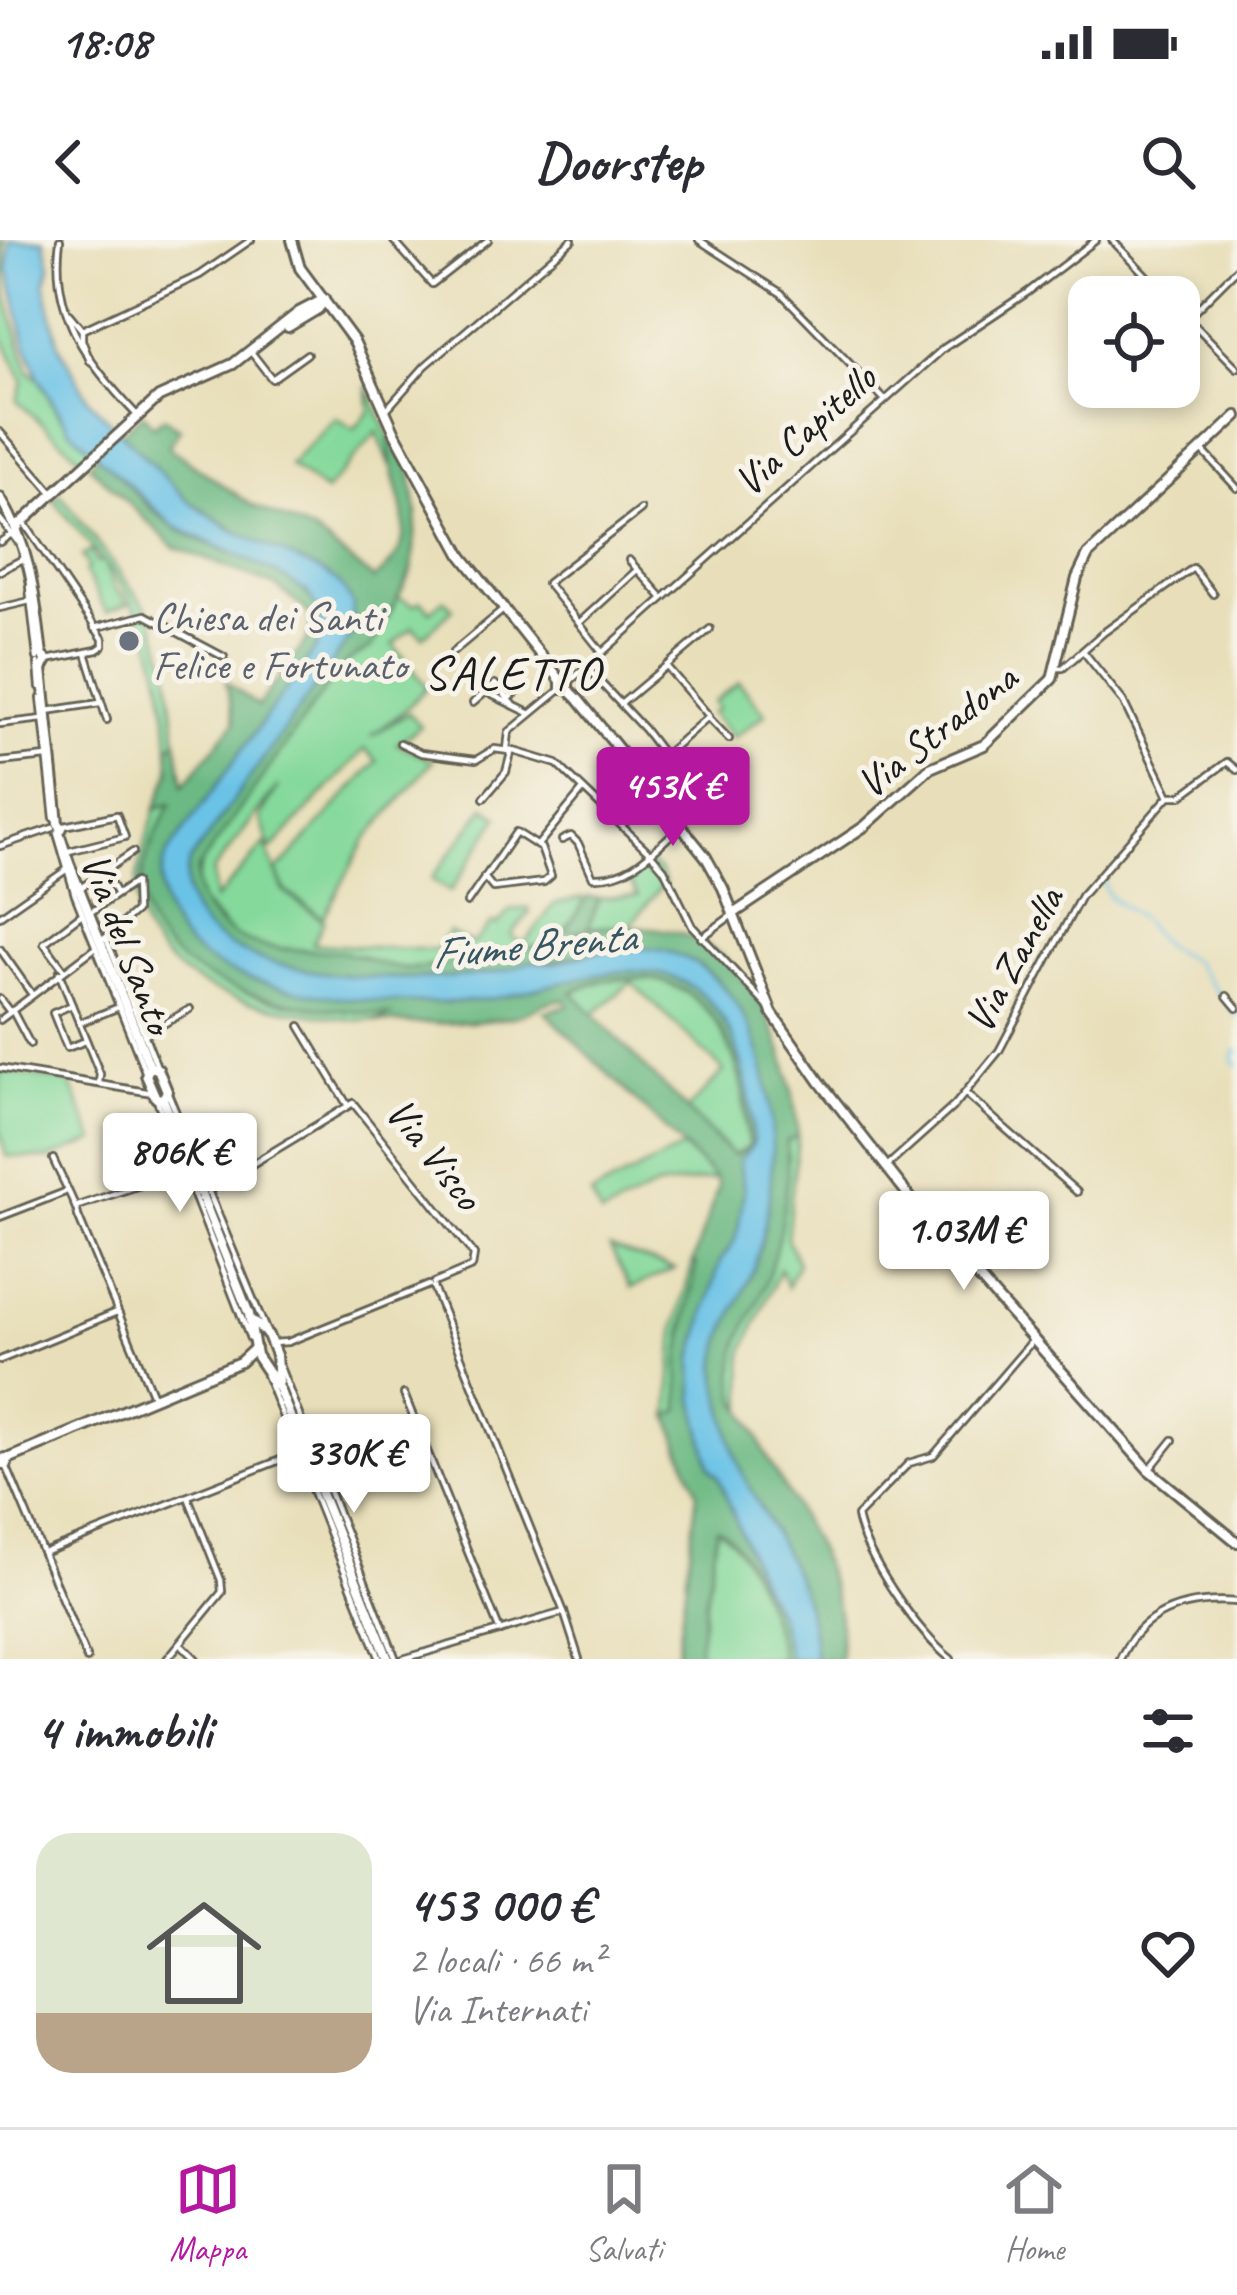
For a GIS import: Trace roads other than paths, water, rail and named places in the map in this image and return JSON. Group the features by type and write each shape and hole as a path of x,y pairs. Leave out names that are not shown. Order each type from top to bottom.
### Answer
{"street":[{"path":"60,240 58,275 73,332 92,367 135,416"},
{"path":"82,330 200,275 251,240"},
{"path":"275,334 311,297 292,240"},
{"path":"396,241 429,283 436,284 487,240"},
{"path":"385,411 425,366 572,240"},
{"path":"699,240 781,292 884,399"},
{"name":"Via Capitello","path":"494,748 952,341 1096,240"},
{"path":"1112,240 1147,276"},
{"path":"296,260 346,329 462,556 711,865 770,1009"},
{"path":"1200,306 1237,269"},
{"path":"299,312 324,299"},
{"path":"311,314 324,299"},
{"path":"63,303 82,330"},
{"path":"0,542 167,392 221,370 311,314 327,310 346,329"},
{"path":"82,330 92,367"},
{"path":"1200,330 1237,368"},
{"path":"250,352 272,379 307,354"},
{"name":"Via Stradona","path":"701,938 865,826 930,768 992,739 1058,668 1074,587 1088,555 1237,416"},
{"path":"0,432 55,494"},
{"path":"1201,449 1237,488"},
{"path":"0,498 103,639 103,646 41,660 21,527"},
{"path":"602,651 547,583 641,510"},
{"path":"0,519 21,527"},
{"path":"21,527 33,577 36,627"},
{"path":"0,571 23,559"},
{"path":"629,560 661,596"},
{"path":"1058,668 1193,568 1213,594"},
{"path":"579,623 638,570"},
{"path":"0,608 31,601"},
{"path":"453,652 502,611"},
{"path":"94,628 145,615 224,657"},
{"path":"622,703 710,629"},
{"path":"1083,651 1124,700 1169,796"},
{"path":"86,653 107,720"},
{"name":"Via del Santo","path":"41,660 59,835"},
{"name":"Via del Santo","path":"41,660 47,757 59,835 66,870 85,914"},
{"path":"586,666 686,781 621,825"},
{"path":"667,667 729,739"},
{"path":"509,702 520,691"},
{"path":"473,703 486,692 530,714"},
{"path":"0,724 100,703"},
{"path":"665,755 709,718"},
{"path":"484,798 506,772 510,752 505,740"},
{"path":"400,743 421,753 476,760 494,748 554,762 621,825 664,869 701,938 743,976 770,1009 927,1220 1149,1470 1236,1541"},
{"path":"0,763 47,757"},
{"name":"Via Zanella","path":"886,1167 965,1094 1010,1036 1081,896 1169,796 1181,796 1227,762 1237,770"},
{"path":"537,846 584,790"},
{"path":"0,846 59,835 117,815 125,837 59,835"},
{"path":"562,840 571,836 578,843 596,878 625,874 682,825"},
{"path":"467,903 474,891 516,832 537,846 550,879 474,891"},
{"path":"59,835 85,914 100,942 103,960 119,982 150,1072 138,1087 131,1088"},
{"path":"79,889 133,852"},
{"path":"0,916 66,870"},
{"path":"104,872 116,894"},
{"path":"484,877 493,889"},
{"path":"0,1020 32,994 61,972 100,942 136,910 135,882 44,943 61,972 100,1074 99,1083"},
{"name":"Via del Santo","path":"100,942 144,1035 150,1072"},
{"path":"0,949 32,994"},
{"name":"Via del Santo","path":"103,960 119,1007 208,1191 260,1319 260,1340"},
{"path":"1227,996 1237,1008"},
{"path":"0,999 30,1044"},
{"path":"72,1005 53,1013 67,1048 86,1041"},
{"path":"79,1023 119,1007"},
{"path":"144,1035 190,1009"},
{"path":"300,1026 348,1106"},
{"path":"0,1068 160,1095 184,1170 203,1210"},
{"path":"965,1094 1077,1192"},
{"name":"Via Visco","path":"208,1191 348,1106 359,1105 474,1255 472,1267 432,1285"},
{"path":"170,1126 246,1319 260,1340 327,1490 348,1549"},
{"path":"53,1159 64,1192 78,1206 153,1396"},
{"path":"78,1206 184,1170"},
{"path":"0,1217 64,1192"},
{"path":"260,1340 288,1342 432,1285 579,1659"},
{"path":"0,1360 117,1312"},
{"path":"246,1319 260,1340 298,1453 392,1659"},
{"path":"951,1659 925,1636 899,1599 857,1516 909,1463 933,1456 1034,1339"},
{"path":"239,1362 260,1340"},
{"path":"270,1366 288,1342"},
{"path":"87,1659 4,1462 153,1396 252,1360 270,1366 295,1405 303,1437 392,1659"},
{"path":"404,1394 500,1631"},
{"path":"1149,1470 1173,1440"},
{"path":"327,1490 425,1446"},
{"path":"43,1553 298,1453"},
{"path":"167,1659 219,1599 222,1589 188,1497"},
{"path":"1120,1659 1133,1635 1162,1612 1184,1604 1237,1603"},
{"path":"392,1659 564,1612"},
{"path":"182,1646 196,1659"}],"water":[{"path":"10,240 44,240 50,266 45,285 58,343 89,400 186,499 228,528 327,574 353,604 352,635 190,861 188,897 206,928 231,947 265,960 348,976 472,975 605,951 658,950 689,960 721,985 744,1017 760,1056 769,1099 770,1188 754,1267 720,1348 718,1380 740,1468 800,1586 814,1659 789,1659 779,1617 710,1467 694,1398 693,1358 720,1261 738,1229 744,1190 739,1161 753,1145 744,1074 727,1027 698,991 655,973 608,973 489,999 370,1001 275,986 234,973 200,955 177,932 162,894 167,854 318,645 322,617 307,592 174,526 70,430 39,379 25,342 8,269"}],"waterway":[{"path":"1105,878 1110,897 1142,920 1165,947 1192,960 1237,1016"},
{"path":"1237,1050 1233,1058 1237,1065"}],"place":[{"name":"Chiesa dei Santi Felice e Fortunato","path":"129,641"}],"district":[{"name":"SALETTO","path":"513,673"}],"water label":[{"name":"Fiume Brenta","path":"533,945"}]}
